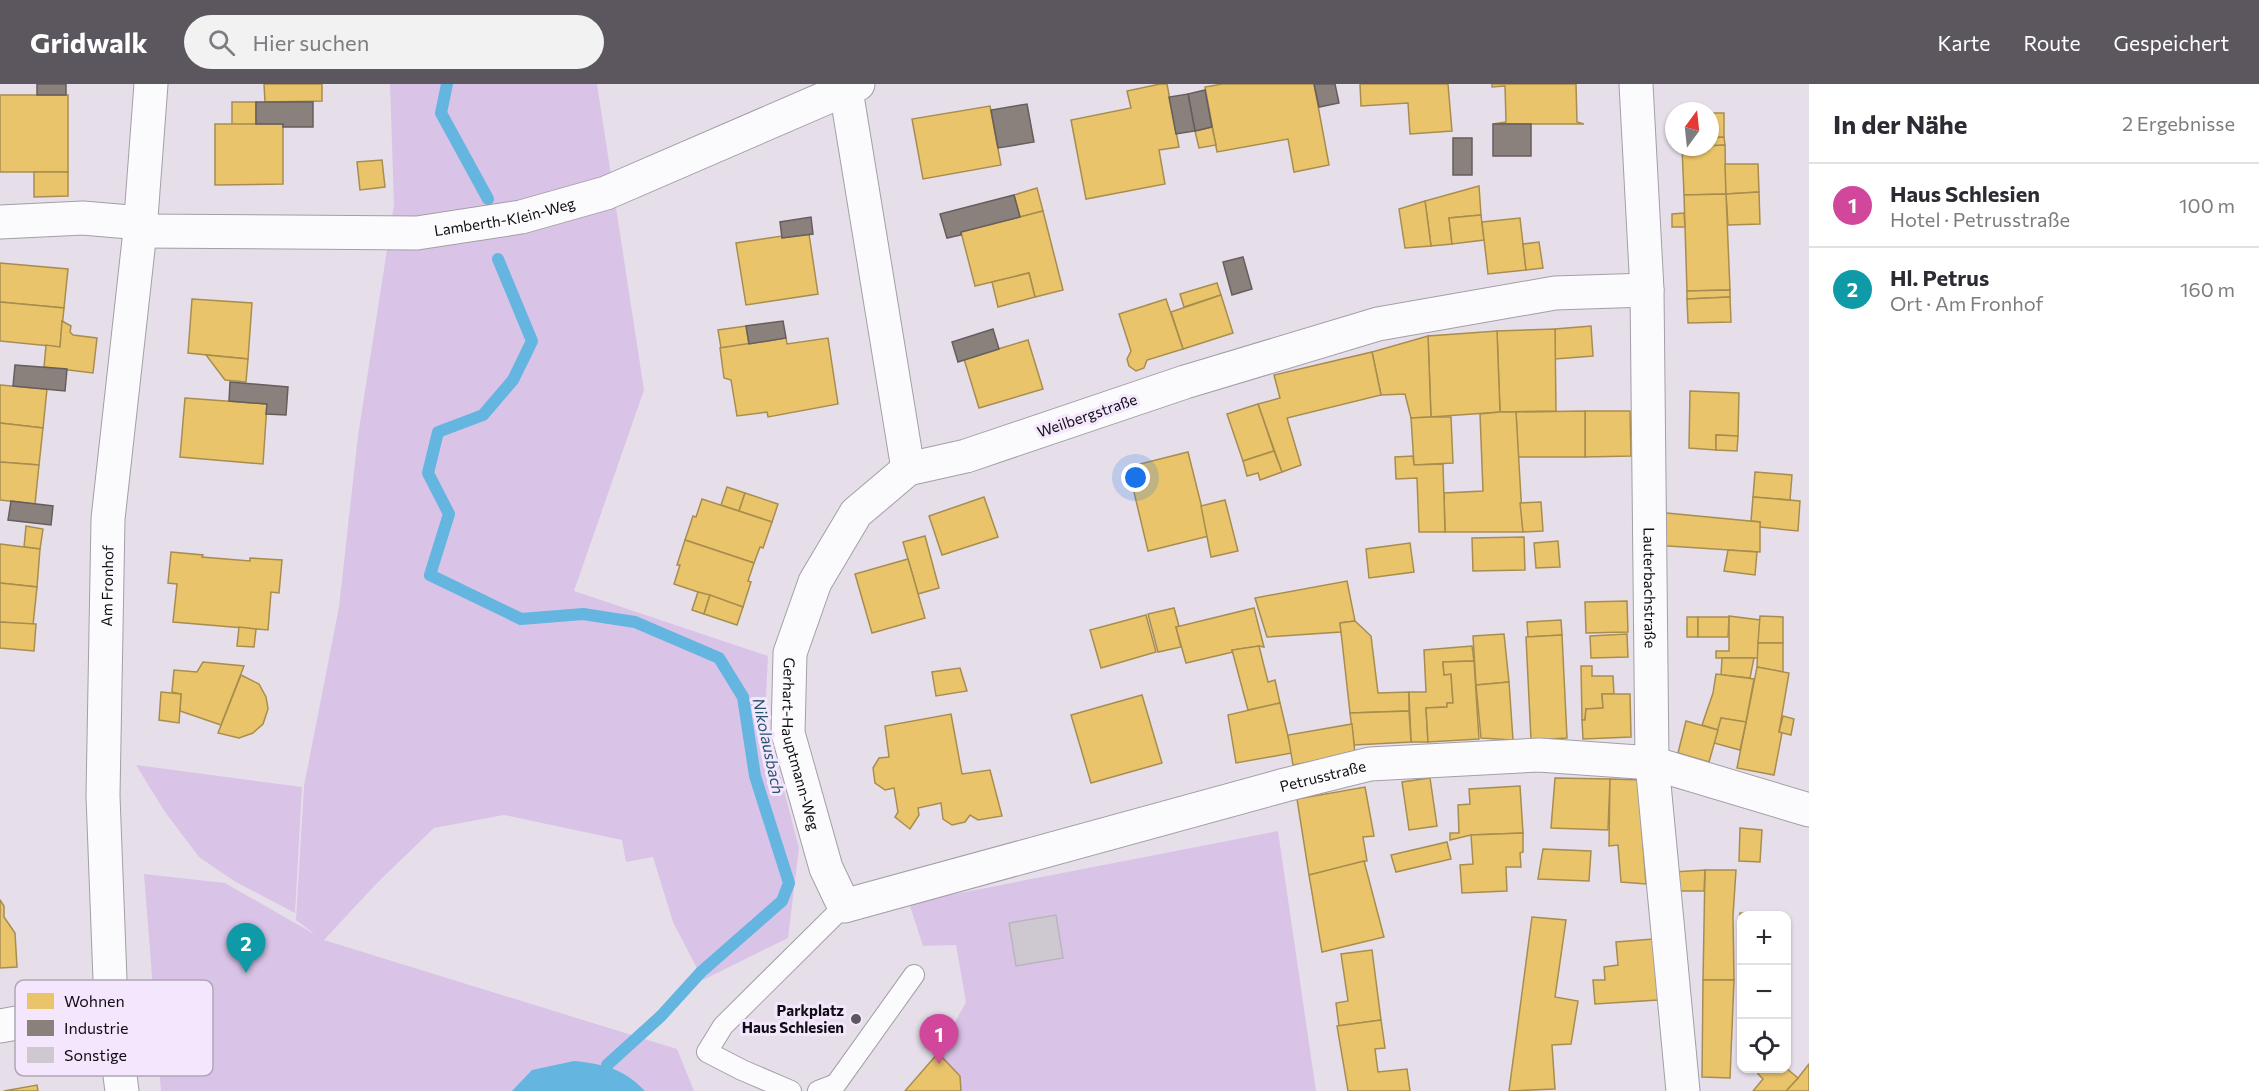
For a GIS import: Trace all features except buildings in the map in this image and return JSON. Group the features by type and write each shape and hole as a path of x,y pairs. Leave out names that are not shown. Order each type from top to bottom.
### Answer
{"street":[{"name":"Am Fronhof","path":"110,980 103,796 108,519 141,227 151,84"},
{"name":"Lauterbachstraße","path":"1636,84 1647,290 1652,763 1683,1091"},
{"name":"Lamberth-Klein-Weg","path":"0,222 83,218 141,227 417,233 521,218 606,193 850,86"},
{"path":"850,86 908,470"},
{"name":"Weilbergstraße","path":"908,470 966,456 1185,382 1378,324 1555,293 1647,290"},
{"name":"Gerhart-Hauptmann-Weg","path":"844,906 826,868 788,734 790,653 815,582 856,513 908,470"},
{"name":"Petrusstraße","path":"844,906 1274,788 1370,764 1539,755 1652,763 1809,810"},
{"path":"0,1026 15,1023"},
{"name":"Am Fronhof","path":"120,1076 122,1091"}],"lane":[{"path":"791,1091 707,1052 723,1026 844,906"},
{"path":"818,1091 836,1084 914,975"}],"shaded area":[{"path":"390,84 597,84 644,390 574,591 768,656 765,717 799,848 788,938 703,980 673,922 653,857 626,862 622,840 504,815 434,828 377,883 324,940 677,1049 694,1091 161,1091 160,1076 213,1076 213,980 152,980 144,874 225,883 316,935 296,920 304,786 339,607 358,436 394,205"},
{"path":"136,765 302,787 295,913 234,881 199,857 165,812"},
{"path":"1278,831 1316,1091 961,1091 960,1076 938,1053 966,1002 956,945 923,946 909,903"}],"water":[{"path":"574,1061 612,1068 629,1077 645,1091 512,1091 532,1070"}],"waterway":[{"name":"Nikolausbach","path":"447,84 441,113 488,199"},
{"name":"Nikolausbach","path":"498,259 532,341 513,380 483,415 438,432 428,473 449,514 430,575 521,619 583,614 635,622 719,658 743,697 755,776 789,883 782,901 701,972 661,1016 607,1065 605,1091"}],"place":[{"name":"Hl. Petrus","path":"246,973"},
{"name":"Parkplatz Haus Schlesien","path":"856,1019"},
{"name":"Haus Schlesien","path":"939,1064"}]}
